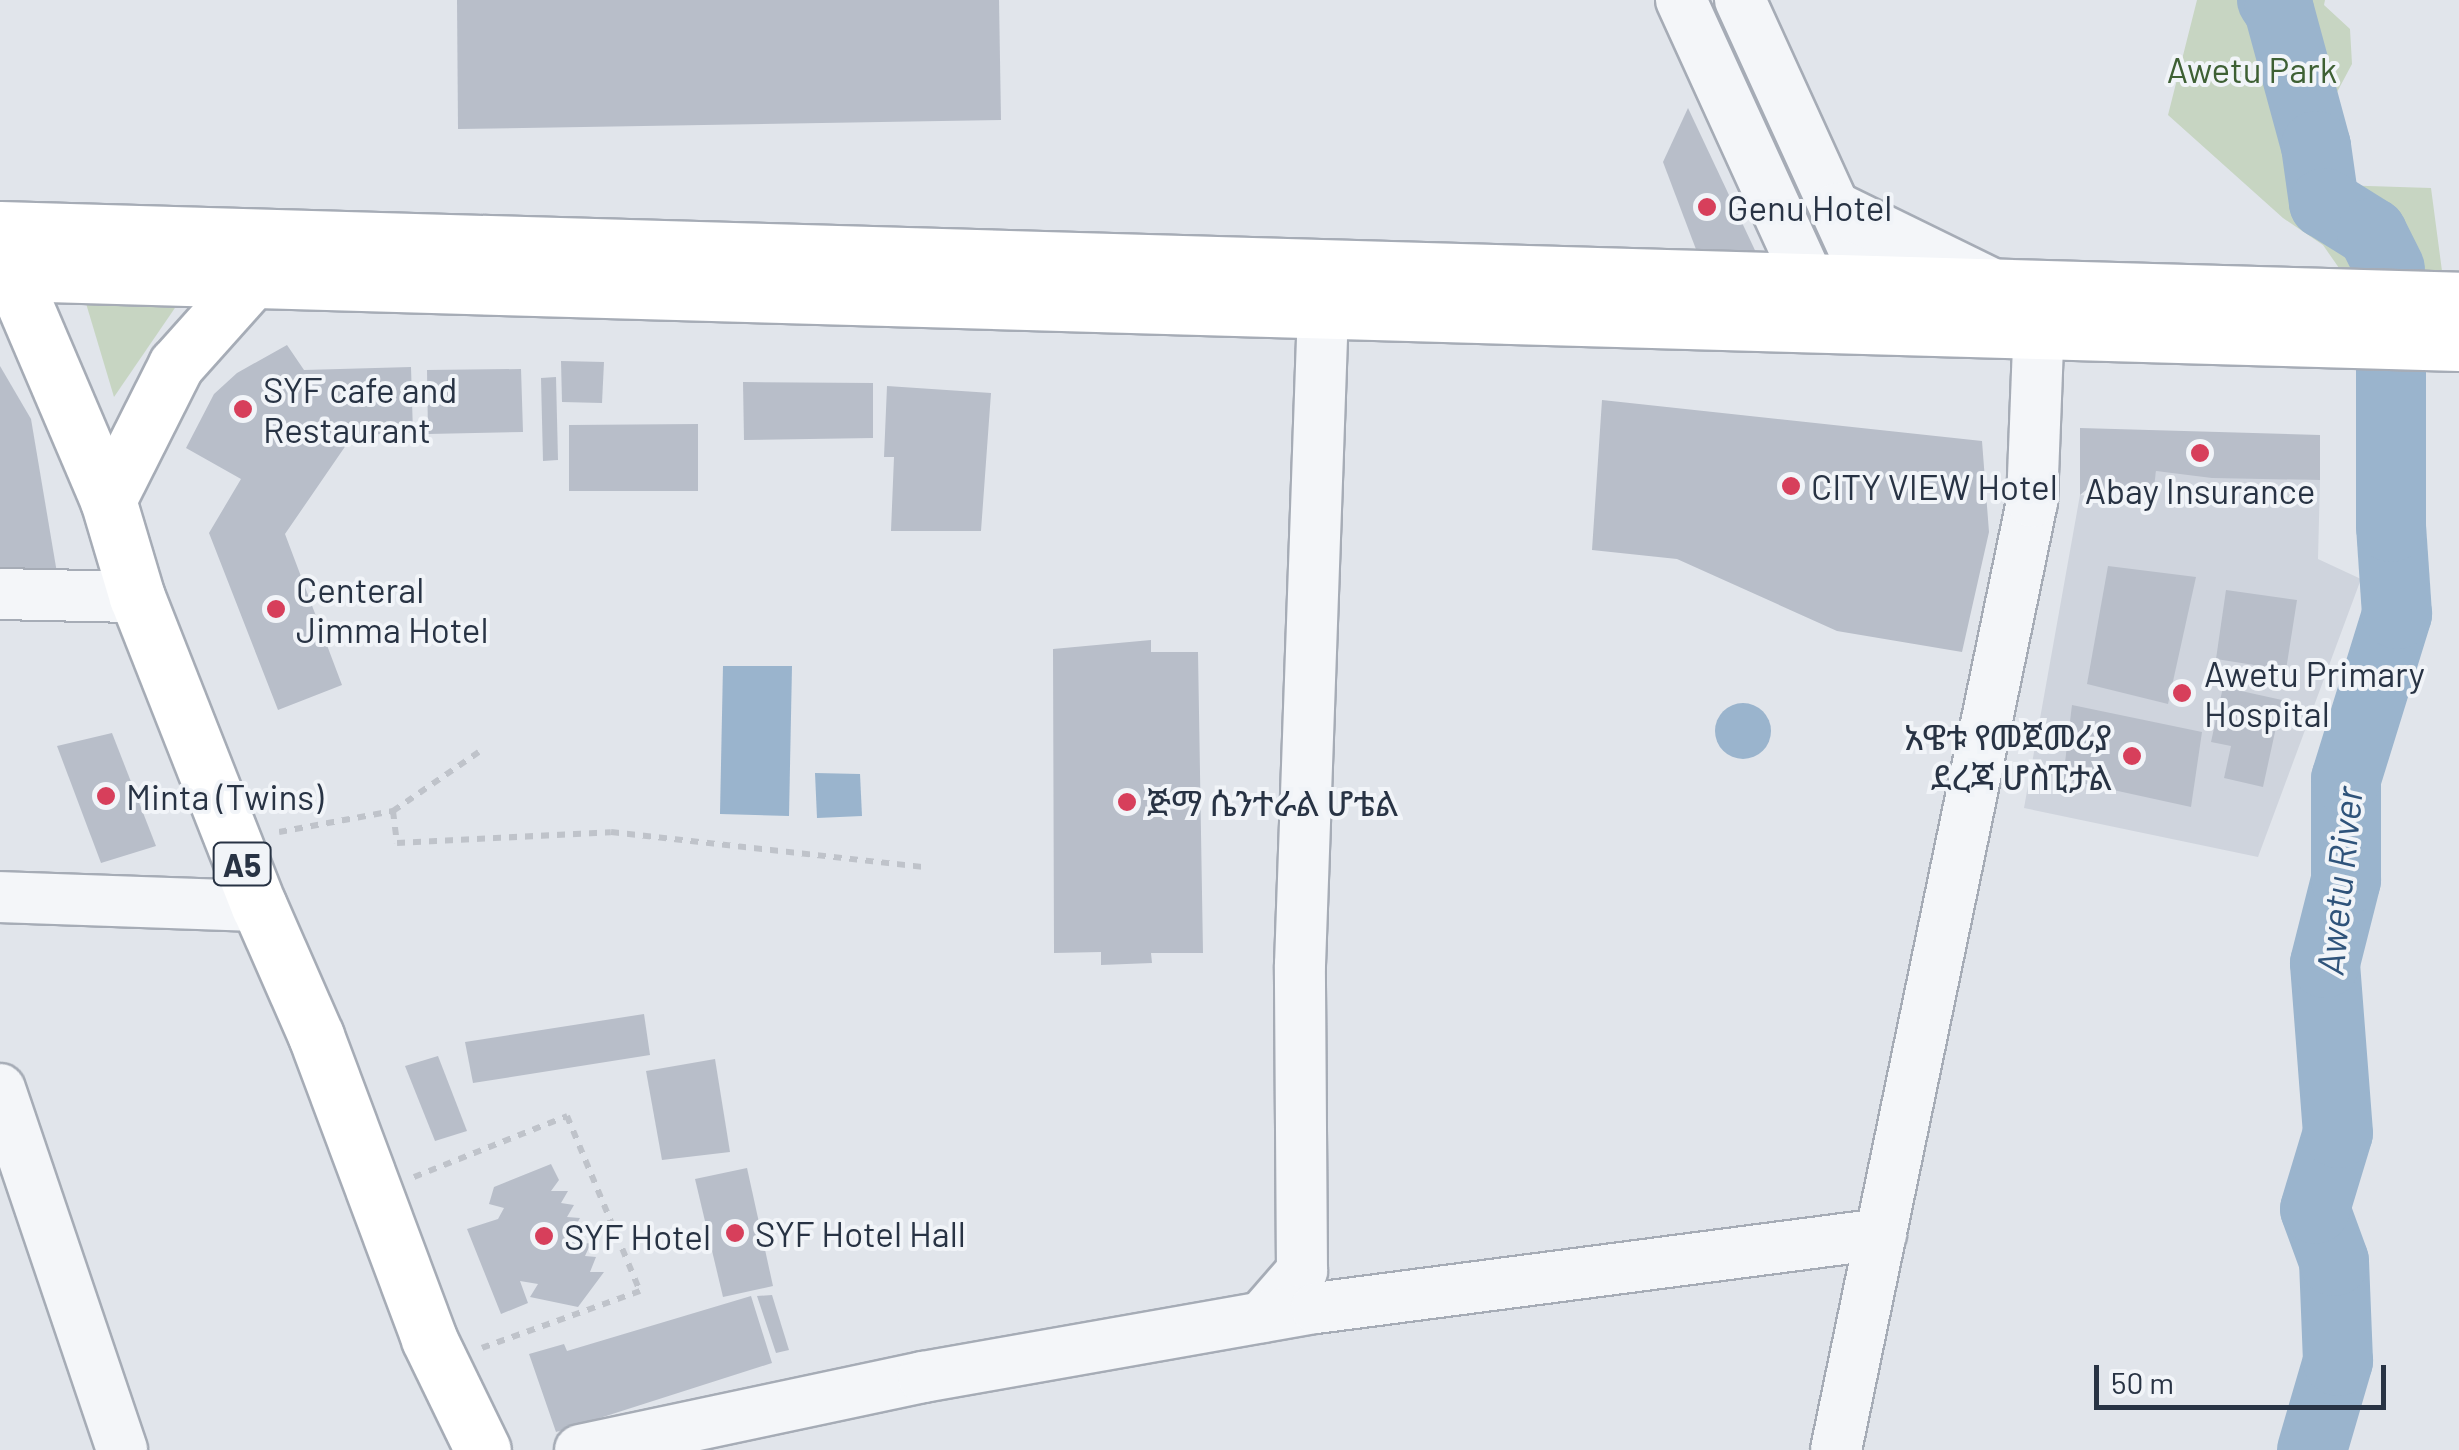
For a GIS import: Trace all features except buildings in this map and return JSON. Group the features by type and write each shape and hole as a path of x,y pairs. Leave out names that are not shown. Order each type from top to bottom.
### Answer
{"main road":[{"path":"3,255 252,280 1323,310 1812,303"},
{"path":"3,255 1812,303 2459,300"},
{"name":"A5","path":"3,255 108,500 137,597 259,906 316,1036 441,1363 483,1450"},
{"path":"108,500 176,365 252,280"},
{"path":"2026,302 2459,342"}],"street":[{"path":"1681,0 1812,303"},
{"path":"1740,0 1837,208 1873,304"},
{"path":"1836,1450 2032,502 2026,302 1837,208"},
{"path":"1262,1317 1302,1270 1300,965 1323,310"},
{"path":"0,594 137,597"},
{"path":"0,897 259,906"},
{"path":"0,1089 122,1450"},
{"path":"580,1450 923,1377 1262,1317 1881,1234"}],"path":[{"path":"234,841 393,811 479,752"},
{"path":"393,811 397,843 612,832 922,867"},
{"path":"375,1192 567,1116 640,1291 441,1363"}],"shaded area":[{"name":"Awetu Primary Hospital","path":"2156,471 2320,480 2318,559 2361,579 2258,857 2024,808 2080,495 2150,501"}],"green space":[{"name":"Awetu Park","path":"2197,0 2325,0 2324,5 2350,29 2352,64 2336,94 2307,111 2316,146 2337,185 2431,188 2442,271 2339,268 2323,245 2283,218 2168,115"},
{"path":"85,300 179,302 114,397"}],"water":[{"path":"723,666 792,666 789,816 720,814"},
{"path":"1743,703 1763,711 1771,731 1763,751 1743,759 1723,751 1715,731 1723,711"},
{"path":"815,773 860,774 862,816 817,818"}],"waterway":[{"name":"Awetu River","path":"2272,0 2279,10 2316,146 2324,203 2372,233 2390,269"},
{"name":"Awetu River","path":"2312,1450 2338,1361 2334,1261 2315,1209 2338,1133 2325,963 2346,880 2346,779 2397,614 2391,527 2391,367"}],"place":[{"name":"Genu Hotel","path":"1707,207"},
{"name":"SYF cafe and Restaurant","path":"243,409"},
{"name":"Abay Insurance","path":"2200,453"},
{"name":"CITY VIEW Hotel","path":"1791,486"},
{"name":"Centeral Jimma Hotel","path":"276,609"},
{"name":"Awetu Primary Hospital","path":"2182,693"},
{"name":"አዌቱ የመጀመሪያ ደረጃ ሆስፒታል","path":"2132,756"},
{"name":"Minta (Twins)","path":"106,796"},
{"name":"ጅማ ሴንተራል ሆቴል","path":"1127,802"},
{"name":"SYF Hotel Hall","path":"735,1233"},
{"name":"SYF Hotel","path":"544,1236"}]}
